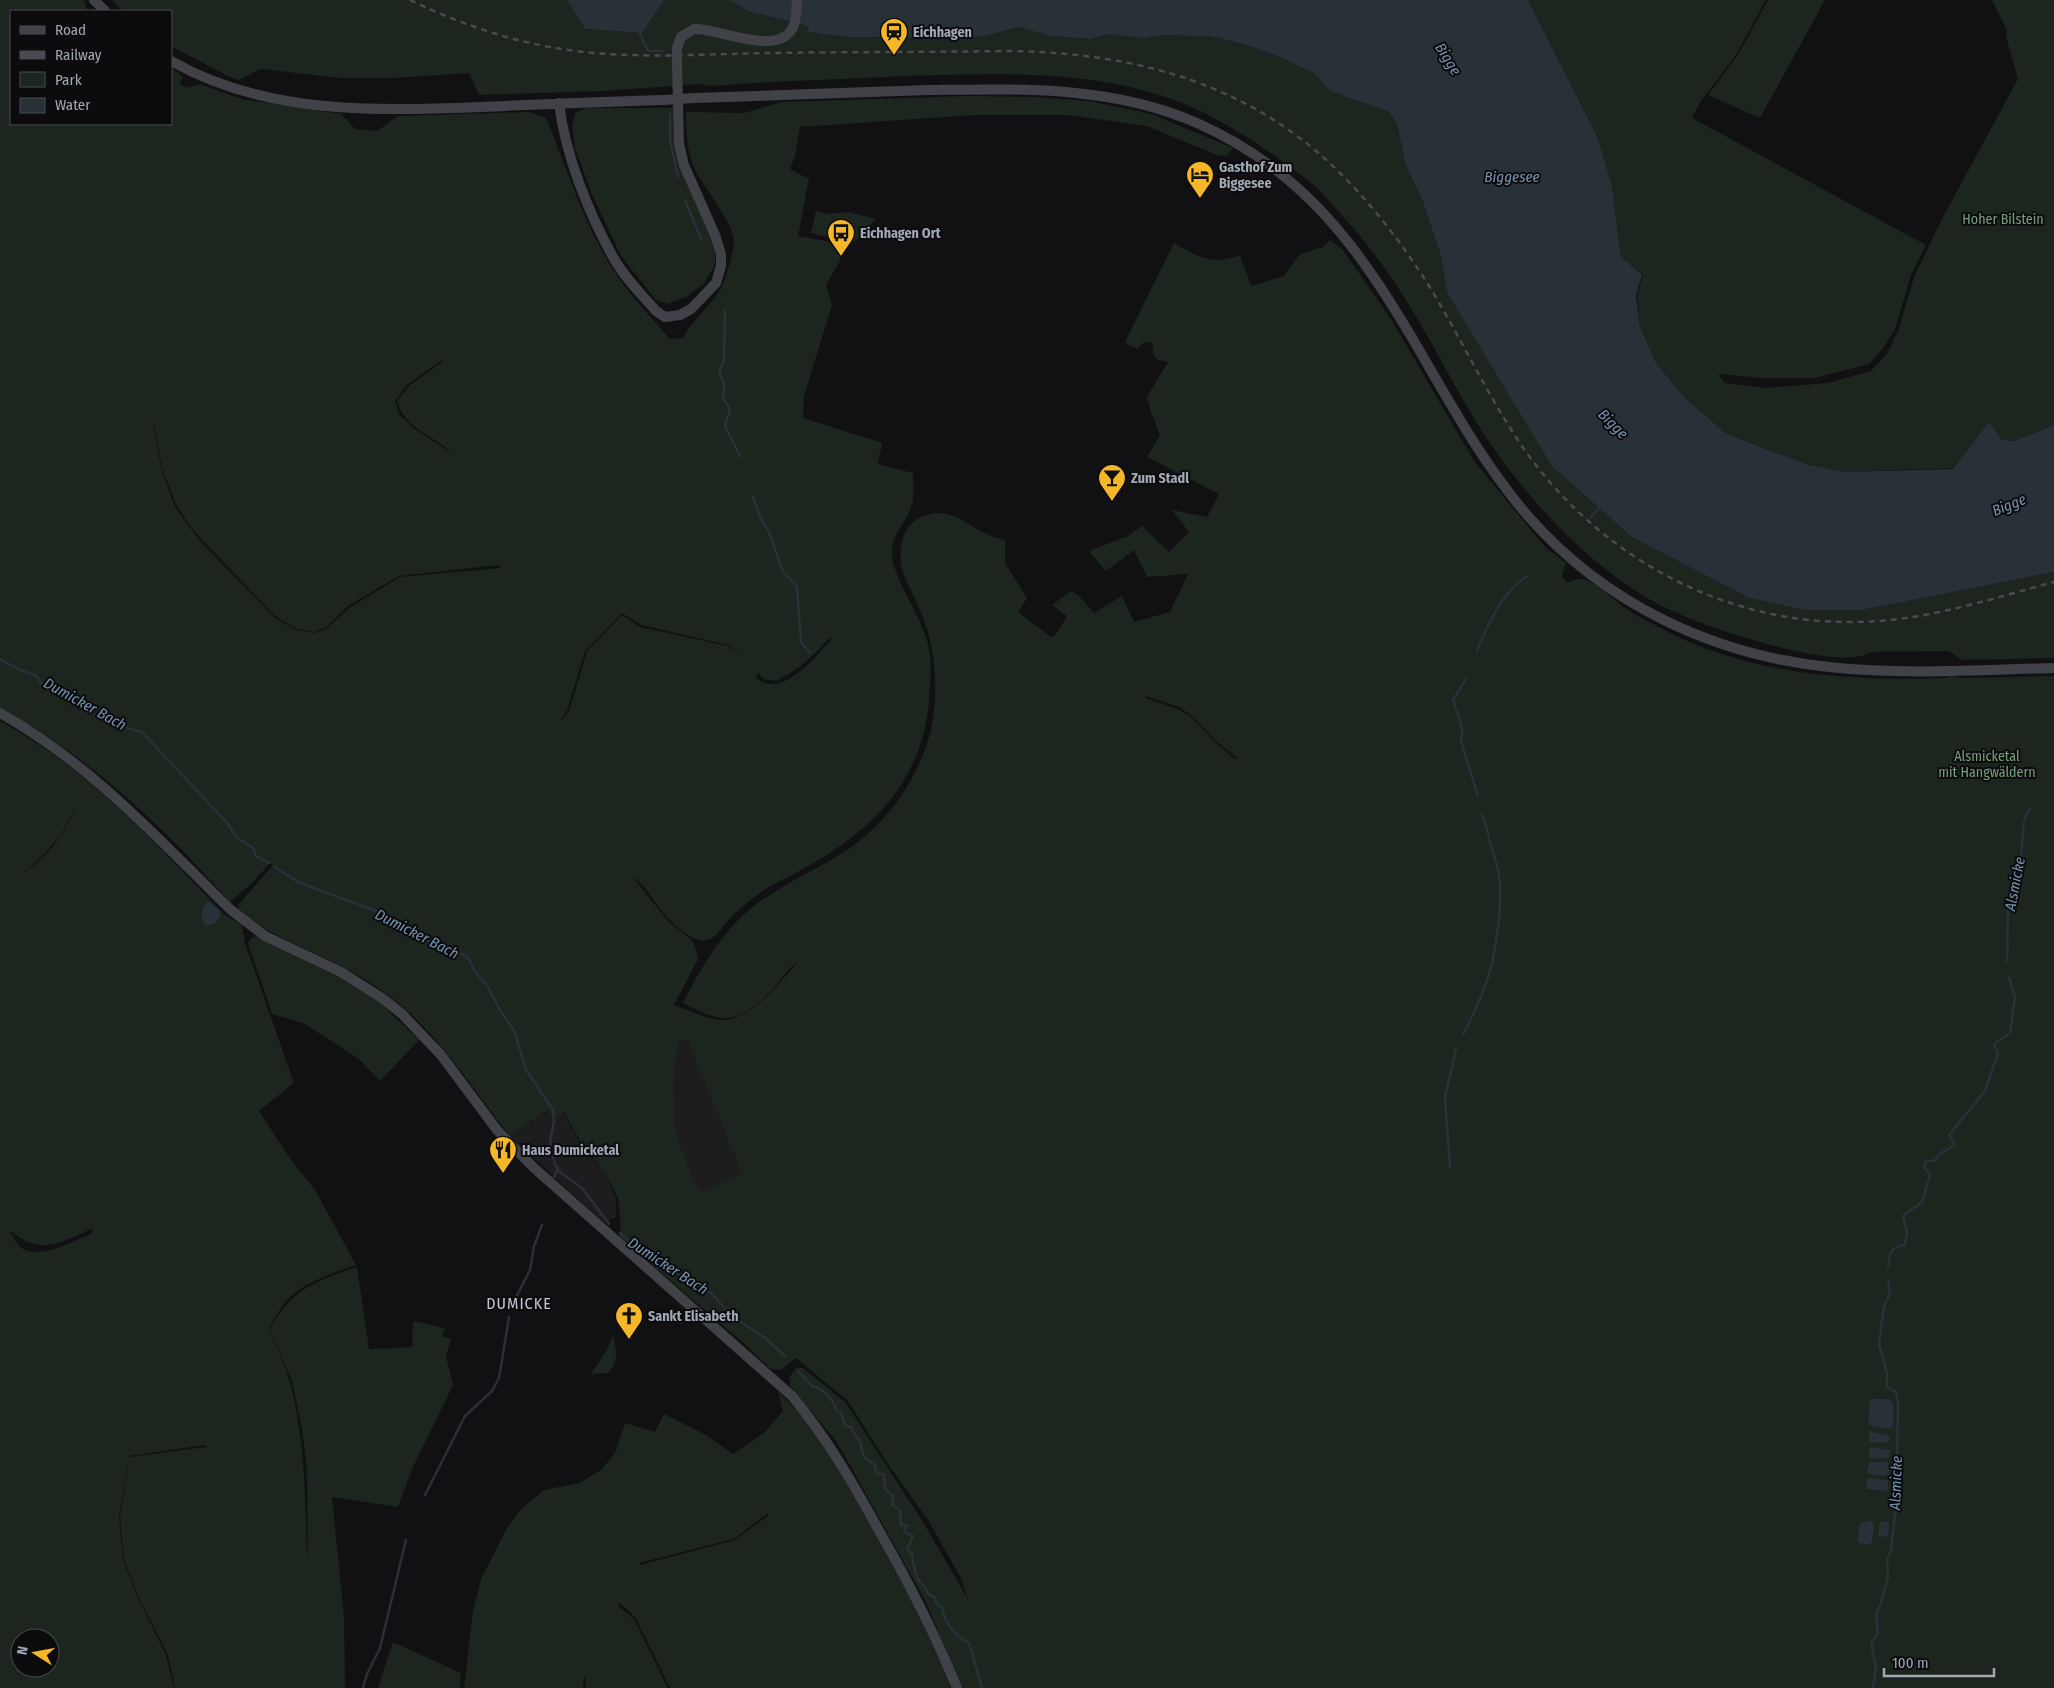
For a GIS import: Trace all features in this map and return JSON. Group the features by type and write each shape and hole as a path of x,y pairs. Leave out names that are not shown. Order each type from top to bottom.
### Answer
{"main road":[{"path":"94,0 104,10"},
{"path":"559,103 561,122 570,155 586,197 614,258 656,311 665,317 680,315 692,309 716,283 721,254 715,234 684,165 679,144 676,48 681,37 694,29 768,41 784,38 793,28 797,0"},
{"path":"172,62 205,78 241,91 280,100 321,106 405,109 894,91 1032,89 1062,90 1115,98 1152,107 1195,122 1244,147 1295,184 1336,225 1373,275 1458,416 1514,498 1562,551 1595,579 1620,596 1668,623 1716,643 1752,654 1803,664 1861,669 1925,671 2054,668"},
{"path":"0,713 30,730 85,770 231,910 252,927 265,936 341,972 382,998 402,1014 441,1055 497,1130 533,1168 787,1391 812,1420 843,1465 918,1603 956,1688"}],"shaded area":[{"path":"689,1040 743,1173 703,1191 694,1183 676,1132 673,1086 678,1042"},
{"path":"549,1110 553,1119 563,1113 581,1145 603,1170 616,1199 616,1217 604,1223 510,1136"}],"green space":[{"name":"Alsmicketal mit Hangwäldern","path":"0,0 84,0 87,10 10,10 10,125 172,125 172,68 183,77 180,83 186,88 200,84 241,99 341,114 355,129 377,131 398,116 530,112 546,118 584,214 612,268 625,287 670,339 683,338 688,329 717,294 726,276 734,242 730,226 693,165 688,143 686,112 744,113 781,102 968,96 1036,97 1089,101 1151,114 1233,148 1227,156 1217,155 1147,126 1068,115 975,115 800,127 795,156 790,169 809,179 798,236 841,244 846,250 826,285 832,305 804,396 803,418 882,443 878,464 913,473 912,506 895,537 892,555 898,578 926,637 931,669 929,702 923,735 913,763 898,789 880,811 835,850 754,897 711,938 707,940 697,939 682,930 669,919 642,885 632,876 668,921 692,940 696,950 698,959 674,1005 704,1016 723,1020 734,1018 744,1014 765,998 798,962 789,969 772,990 760,1001 738,1016 723,1018 713,1016 683,1003 707,960 737,922 749,910 772,893 837,857 861,840 895,805 920,763 930,735 935,687 934,662 929,636 902,569 901,549 903,539 911,524 919,518 928,515 939,513 952,515 989,535 1005,540 1005,563 1027,598 1018,612 1051,637 1057,633 1067,616 1052,605 1071,591 1079,596 1094,613 1122,596 1134,622 1170,612 1188,574 1147,577 1134,550 1106,571 1089,551 1128,536 1142,526 1169,552 1189,532 1172,510 1207,517 1219,494 1147,457 1160,435 1147,397 1168,362 1155,357 1153,344 1150,342 1144,342 1138,349 1125,342 1174,243 1198,256 1213,260 1222,260 1240,255 1251,286 1284,276 1300,254 1323,247 1330,240 1343,250 1391,319 1474,461 1545,547 1566,563 1562,576 1567,583 1583,579 1593,583 1630,611 1668,632 1734,658 1768,666 1839,676 1875,678 2054,676 2054,1688 962,1688 926,1602 837,1442 790,1386 790,1376 796,1368 803,1368 845,1402 923,1522 968,1599 961,1578 928,1520 886,1461 848,1401 796,1358 781,1370 771,1369 739,1339 618,1236 621,1228 618,1198 603,1170 582,1144 564,1113 553,1120 548,1110 510,1136 452,1060 421,1024 404,1008 358,975 271,932 239,911 239,904 272,866 270,863 253,882 230,902 179,847 124,795 64,748 0,708","holes":["442,360 442,362 410,385 397,401 401,411 413,426 453,454 413,428 399,414 395,401 408,384","153,424 162,468 176,504 187,522 275,616 296,629 314,632 325,628 348,606 399,576 500,565 501,568 400,577 349,608 326,629 314,633 296,630 275,618 203,544 174,505 161,467","622,613 641,625 728,645 748,658 728,646 640,627 622,615 587,651 569,711 555,729 567,711 585,651","829,638 831,640 816,657 786,681 775,684 765,683 755,677 759,673 763,679 776,681 805,662","1146,696 1179,707 1191,715 1216,741 1237,758 1235,759 1216,743 1190,716 1178,709 1145,698","688,1040 742,1173 703,1191 694,1183 676,1132 673,1086 678,1042"]},
{"path":"112,0 567,0 585,29 642,33 664,0 730,0 747,11 804,25 809,28 809,32 847,37 965,38 986,36 1019,27 1050,36 1090,39 1109,34 1141,38 1165,35 1216,37 1250,46 1282,58 1315,74 1330,91 1389,112 1397,124 1406,166 1422,199 1441,256 1447,292 1862,610 2054,572 2054,658 1962,660 1949,651 1871,652 1862,656 1851,657 1810,654 1785,649 1725,631 1691,619 1644,596 1581,549 1543,510 1509,470 1472,415 1396,284 1361,237 1326,197 1306,179 1257,144 1218,120 1182,103 1145,91 1107,82 1068,77 988,74 786,81 712,86 699,84 604,91 479,95 469,73 394,78 341,78 261,69 239,80 172,47 172,10 122,10"},
{"name":"Hoher Bilstein","path":"1528,0 1766,0 1736,55 1701,101 1692,118 1926,245 1911,275 1895,329 1883,348 1869,364 1815,378 1762,378 1718,374 1725,383 1765,388 1828,383 1871,371 1887,354 1898,331 1914,277 1943,217 2018,79 2006,37 2007,30 1992,0 2054,0 2054,425 2014,441 2002,440 1989,423 1954,468 1844,472 1806,464 1727,434 1686,399 1656,363 1640,327 1637,296 1643,274 1621,257 1612,187 1598,138"},
{"path":"1768,0 1825,0 1760,118 1708,95 1738,55"},
{"path":"585,108 673,108 674,144 709,232 715,253 715,265 704,284 686,297 667,304 655,299 621,256 591,192 575,148 572,127 575,113"},
{"path":"816,211 828,214 848,212 876,219 852,243 811,233"},
{"path":"0,721 63,761 92,784 147,835 225,915 242,925 245,943 294,1083 259,1111 291,1160 315,1190 356,1265 321,1278 296,1292 283,1305 269,1328 289,1378 296,1406 304,1469 308,1556 307,1469 302,1429 292,1381 270,1329 278,1315 296,1295 306,1288 357,1267 369,1349 412,1347 413,1321 445,1328 442,1336 451,1339 446,1356 453,1385 413,1467 398,1507 332,1497 344,1617 345,1688 175,1688 168,1655 138,1596 124,1560 120,1517 129,1457 206,1447 206,1445 129,1456 119,1517 123,1560 137,1596 166,1655 174,1688 0,1688","holes":["74,810 60,837 47,853 23,873 60,836","93,1228 91,1234 65,1245 55,1249 35,1252 19,1246 10,1232 22,1239 42,1245 61,1242"]},
{"path":"256,936 339,975 378,1001 419,1040 380,1081 359,1059 303,1023 272,1014 248,943 251,938"},
{"path":"613,1334 616,1350 614,1364 607,1373 591,1374 608,1348"},
{"path":"778,1391 813,1427 871,1524 912,1601 951,1688 670,1688 635,1617 620,1603 618,1606 634,1619 668,1688 585,1688 586,1678 584,1677 583,1688 464,1688 473,1611 481,1579 506,1530 520,1510 544,1490 579,1483 601,1470 615,1453 625,1423 655,1432 664,1414 706,1435 733,1454 765,1432 783,1411","holes":["767,1514 770,1514 735,1540 640,1565 639,1563 734,1539"]},
{"path":"393,1642 461,1673 460,1688 378,1688"}],"water":[{"path":"567,0 664,0 642,33 585,29"},
{"name":"Biggesee","path":"730,0 1528,0 1598,138 1612,187 1621,257 1642,274 1636,296 1640,327 1656,363 1686,399 1727,434 1806,464 1844,472 1953,469 1989,422 2002,440 2014,441 2054,425 2054,572 1862,610 1806,610 1750,598 1632,537 1552,466 1447,292 1441,256 1422,199 1406,166 1397,124 1389,112 1330,91 1315,74 1282,58 1250,46 1216,37 1165,35 1141,38 1109,34 1090,39 1050,36 1019,27 986,36 965,38 847,37 808,32 809,28 804,25 747,11"},
{"path":"209,902 219,910 221,915 216,923 207,926 203,922 201,914 205,903"},
{"path":"1887,1399 1893,1402 1893,1426 1890,1429 1871,1426 1868,1422 1870,1400"},
{"path":"1869,1431 1890,1436 1889,1442 1869,1443"},
{"path":"1870,1448 1890,1450 1889,1458 1871,1459 1869,1456"},
{"path":"1871,1462 1887,1462 1889,1464 1889,1474 1885,1476 1869,1474 1867,1472"},
{"path":"1867,1478 1886,1480 1888,1482 1888,1491 1866,1489"},
{"path":"1872,1521 1874,1524 1872,1542 1868,1545 1859,1543 1857,1539 1860,1524"},
{"path":"1886,1521 1889,1523 1888,1536 1880,1537 1878,1535 1880,1522"}],"waterway":[{"path":"639,29 648,51 663,51"},
{"path":"670,114 670,140 678,177"},
{"path":"685,200 701,239"},
{"path":"725,310 724,360 719,372 724,384 723,397 730,409 725,426 740,456"},
{"path":"753,497 760,517 769,532 783,572 797,586 801,642 810,653"},
{"path":"1591,517 1601,506"},
{"path":"1477,650 1491,619 1503,600 1527,576"},
{"name":"Dumicker Bach","path":"0,659 20,670 35,675 43,685 51,686 100,710 107,717 130,729 142,732 228,824 236,837 253,848 256,856 269,863"},
{"path":"1466,679 1453,700 1461,726 1461,741 1478,796"},
{"name":"Alsmicke","path":"2007,961 2008,911 2020,873 2024,820 2030,809"},
{"path":"1463,1035 1478,1005 1489,976 1497,938 1499,875 1482,814"},
{"name":"Dumicker Bach","path":"275,867 298,882 398,921 425,939 464,955 469,959 475,972 487,985 501,1012 514,1030 526,1070 553,1110 554,1121 550,1142 555,1165 561,1173 582,1188 609,1224"},
{"name":"Alsmicke","path":"1888,1268 1891,1252 1895,1248 1905,1245 1907,1232 1903,1216 1922,1202 1930,1175 1924,1167 1926,1161 1934,1161 1941,1153 1955,1145 1949,1135 1985,1091 1998,1053 1994,1044 2010,1033 2015,997 2009,978"},
{"path":"1450,1167 1445,1097 1456,1049"},
{"name":"Dumicker Bach","path":"554,1177 558,1168"},
{"path":"511,1307 530,1270 534,1246 542,1225"},
{"name":"Dumicker Bach","path":"620,1233 632,1244 644,1246 690,1283 711,1293 733,1317 765,1338 785,1356"},
{"name":"Alsmicke","path":"1873,1688 1876,1669 1871,1643 1878,1634 1876,1615 1888,1577 1887,1559 1891,1551 1896,1506 1898,1404 1896,1392 1887,1387 1887,1373 1879,1344 1884,1306 1890,1294 1888,1280"},
{"path":"425,1495 465,1416 492,1391 499,1378 509,1317"},
{"name":"Dumicker Bach","path":"799,1372 812,1386 820,1389 831,1399 837,1411 841,1413 845,1425 852,1428 856,1437 859,1438 864,1457 876,1466 875,1470 879,1474 884,1474 885,1489 893,1496 892,1505 900,1510 901,1525 907,1525 904,1532 913,1536 907,1550 912,1553 917,1578 926,1588 928,1594 935,1597 936,1604 942,1607 945,1618 951,1628 959,1637 969,1643 982,1688"},
{"path":"363,1688 367,1674 380,1648 406,1540"}],"railway":[{"path":"410,0 450,18 491,32 533,44 576,51 624,55 1011,51 1057,53 1102,58 1146,67 1188,79 1229,96 1268,117 1306,143 1341,174 1388,227 1419,271 1440,304 1512,431 1543,473 1578,511 1617,545 1660,572 1706,594 1755,610 1806,620 1858,622 1883,621 1933,613 1982,602 2054,582"}],"place":[{"name":"Eichhagen","path":"894,56"},
{"name":"Gasthof Zum Biggesee","path":"1200,199"},
{"name":"Eichhagen Ort","path":"841,257"},
{"name":"Zum Stadl","path":"1112,502"},
{"name":"Haus Dumicketal","path":"503,1174"},
{"name":"Sankt Elisabeth","path":"629,1340"}],"district":[{"name":"DUMICKE","path":"519,1303"}],"water label":[{"name":"Bigge","path":"1448,59"},
{"name":"Bigge","path":"1613,424"},
{"name":"Bigge","path":"2009,505"}]}
